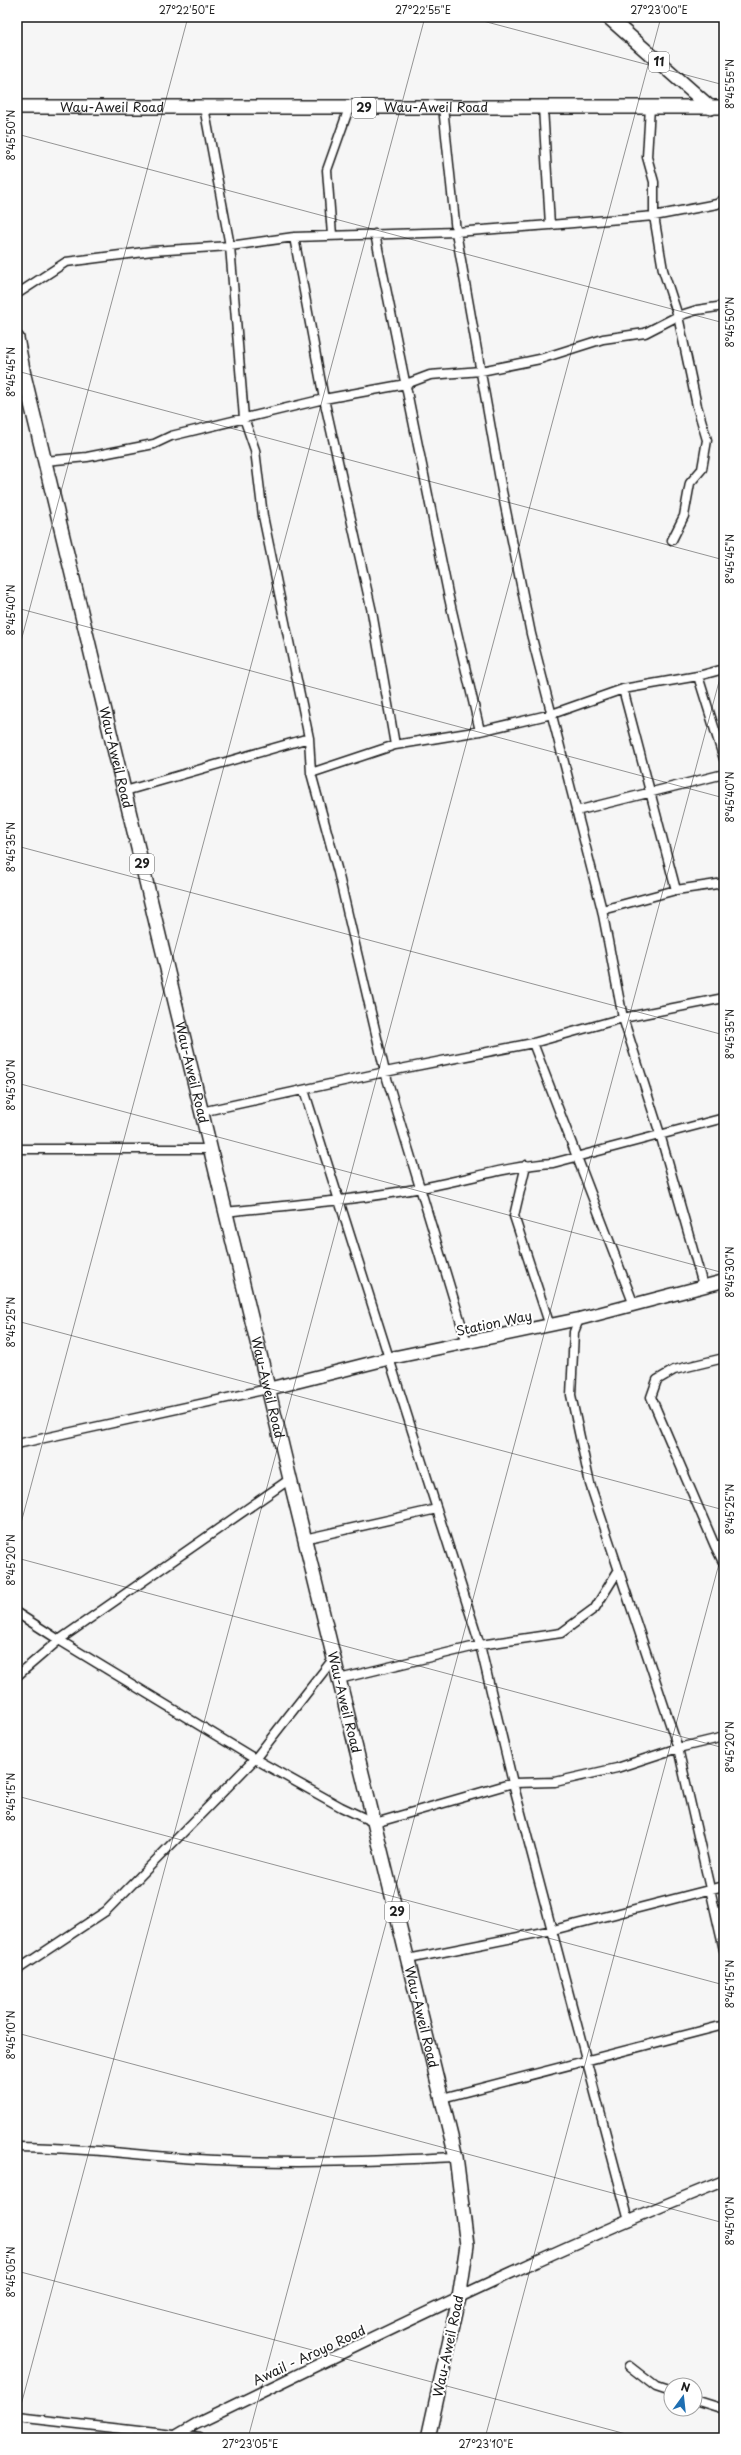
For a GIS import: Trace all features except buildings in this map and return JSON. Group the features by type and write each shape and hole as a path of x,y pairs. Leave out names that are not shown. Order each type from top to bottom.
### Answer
{"main road":[{"name":"11","path":"608,17 718,107"},
{"name":"Wau-Aweil Road","path":"17,107 718,107"},
{"name":"Wau-Aweil Road","path":"17,338 20,377 45,461 304,1539 340,1679 456,2157 466,2245 459,2298 428,2438"},
{"name":"Station Way","path":"268,1389 391,1358 550,1326 634,1305 703,1285 724,1281"}],"street":[{"path":"204,107 230,246 244,418 256,450 263,516 309,738 311,773 338,872 385,1072 467,1343"},
{"path":"443,107 456,232 519,577 576,811 602,910 623,1018 660,1134 703,1285"},
{"path":"543,107 550,225"},
{"path":"332,235 328,170 349,108"},
{"path":"650,108 647,157 654,182 654,216 663,270 678,316 697,406 707,440 702,469 690,483 684,516 672,540"},
{"path":"17,294 66,262 152,251 230,246 294,236 456,232 654,216 716,204 724,199"},
{"path":"375,234 449,598 480,731"},
{"path":"294,236 324,399 372,612 395,745"},
{"path":"45,461 87,457 154,444 170,436 324,399 406,384 430,375 481,371 540,359 603,339 645,333 678,316 697,310 724,306"},
{"path":"311,773 395,745 480,731 552,714 623,689 698,676 724,669"},
{"path":"698,676 724,759"},
{"path":"623,689 652,792 676,890"},
{"path":"125,791 309,738"},
{"path":"576,811 724,774"},
{"path":"602,910 676,890 724,883"},
{"path":"201,1112 385,1072 533,1043 623,1018 724,998"},
{"path":"533,1043 634,1305"},
{"path":"304,1090 391,1358 480,1645 513,1782 629,2221"},
{"path":"225,1212 340,1200 421,1188 526,1165 553,1163 724,1118"},
{"path":"17,1149 211,1149"},
{"path":"526,1165 514,1216 550,1326"},
{"path":"579,1319 574,1332 571,1395 590,1484 678,1748 724,1950"},
{"path":"724,1358 674,1370 657,1380 651,1397 724,1564"},
{"path":"17,1444 268,1389"},
{"path":"17,1676 59,1640 290,1479"},
{"path":"304,1539 437,1509"},
{"path":"715,1546 724,1544"},
{"path":"340,1679 480,1645 561,1633 595,1608 618,1571"},
{"path":"17,1614 255,1759 341,1807 375,1823 513,1782 555,1782 616,1768 678,1748 724,1737"},
{"path":"17,1970 106,1911 255,1759 334,1658"},
{"path":"408,1959 553,1930 724,1886"},
{"path":"442,2098 587,2062 724,2025"},
{"path":"17,2147 58,2147 217,2160 344,2163 456,2157"},
{"name":"Awail - Aroyo Road","path":"175,2437 196,2424 459,2298 629,2221 724,2182"},
{"path":"629,2366 656,2387 663,2389"},
{"path":"703,2403 724,2410"},
{"path":"17,2417 175,2437 200,2438"}]}
